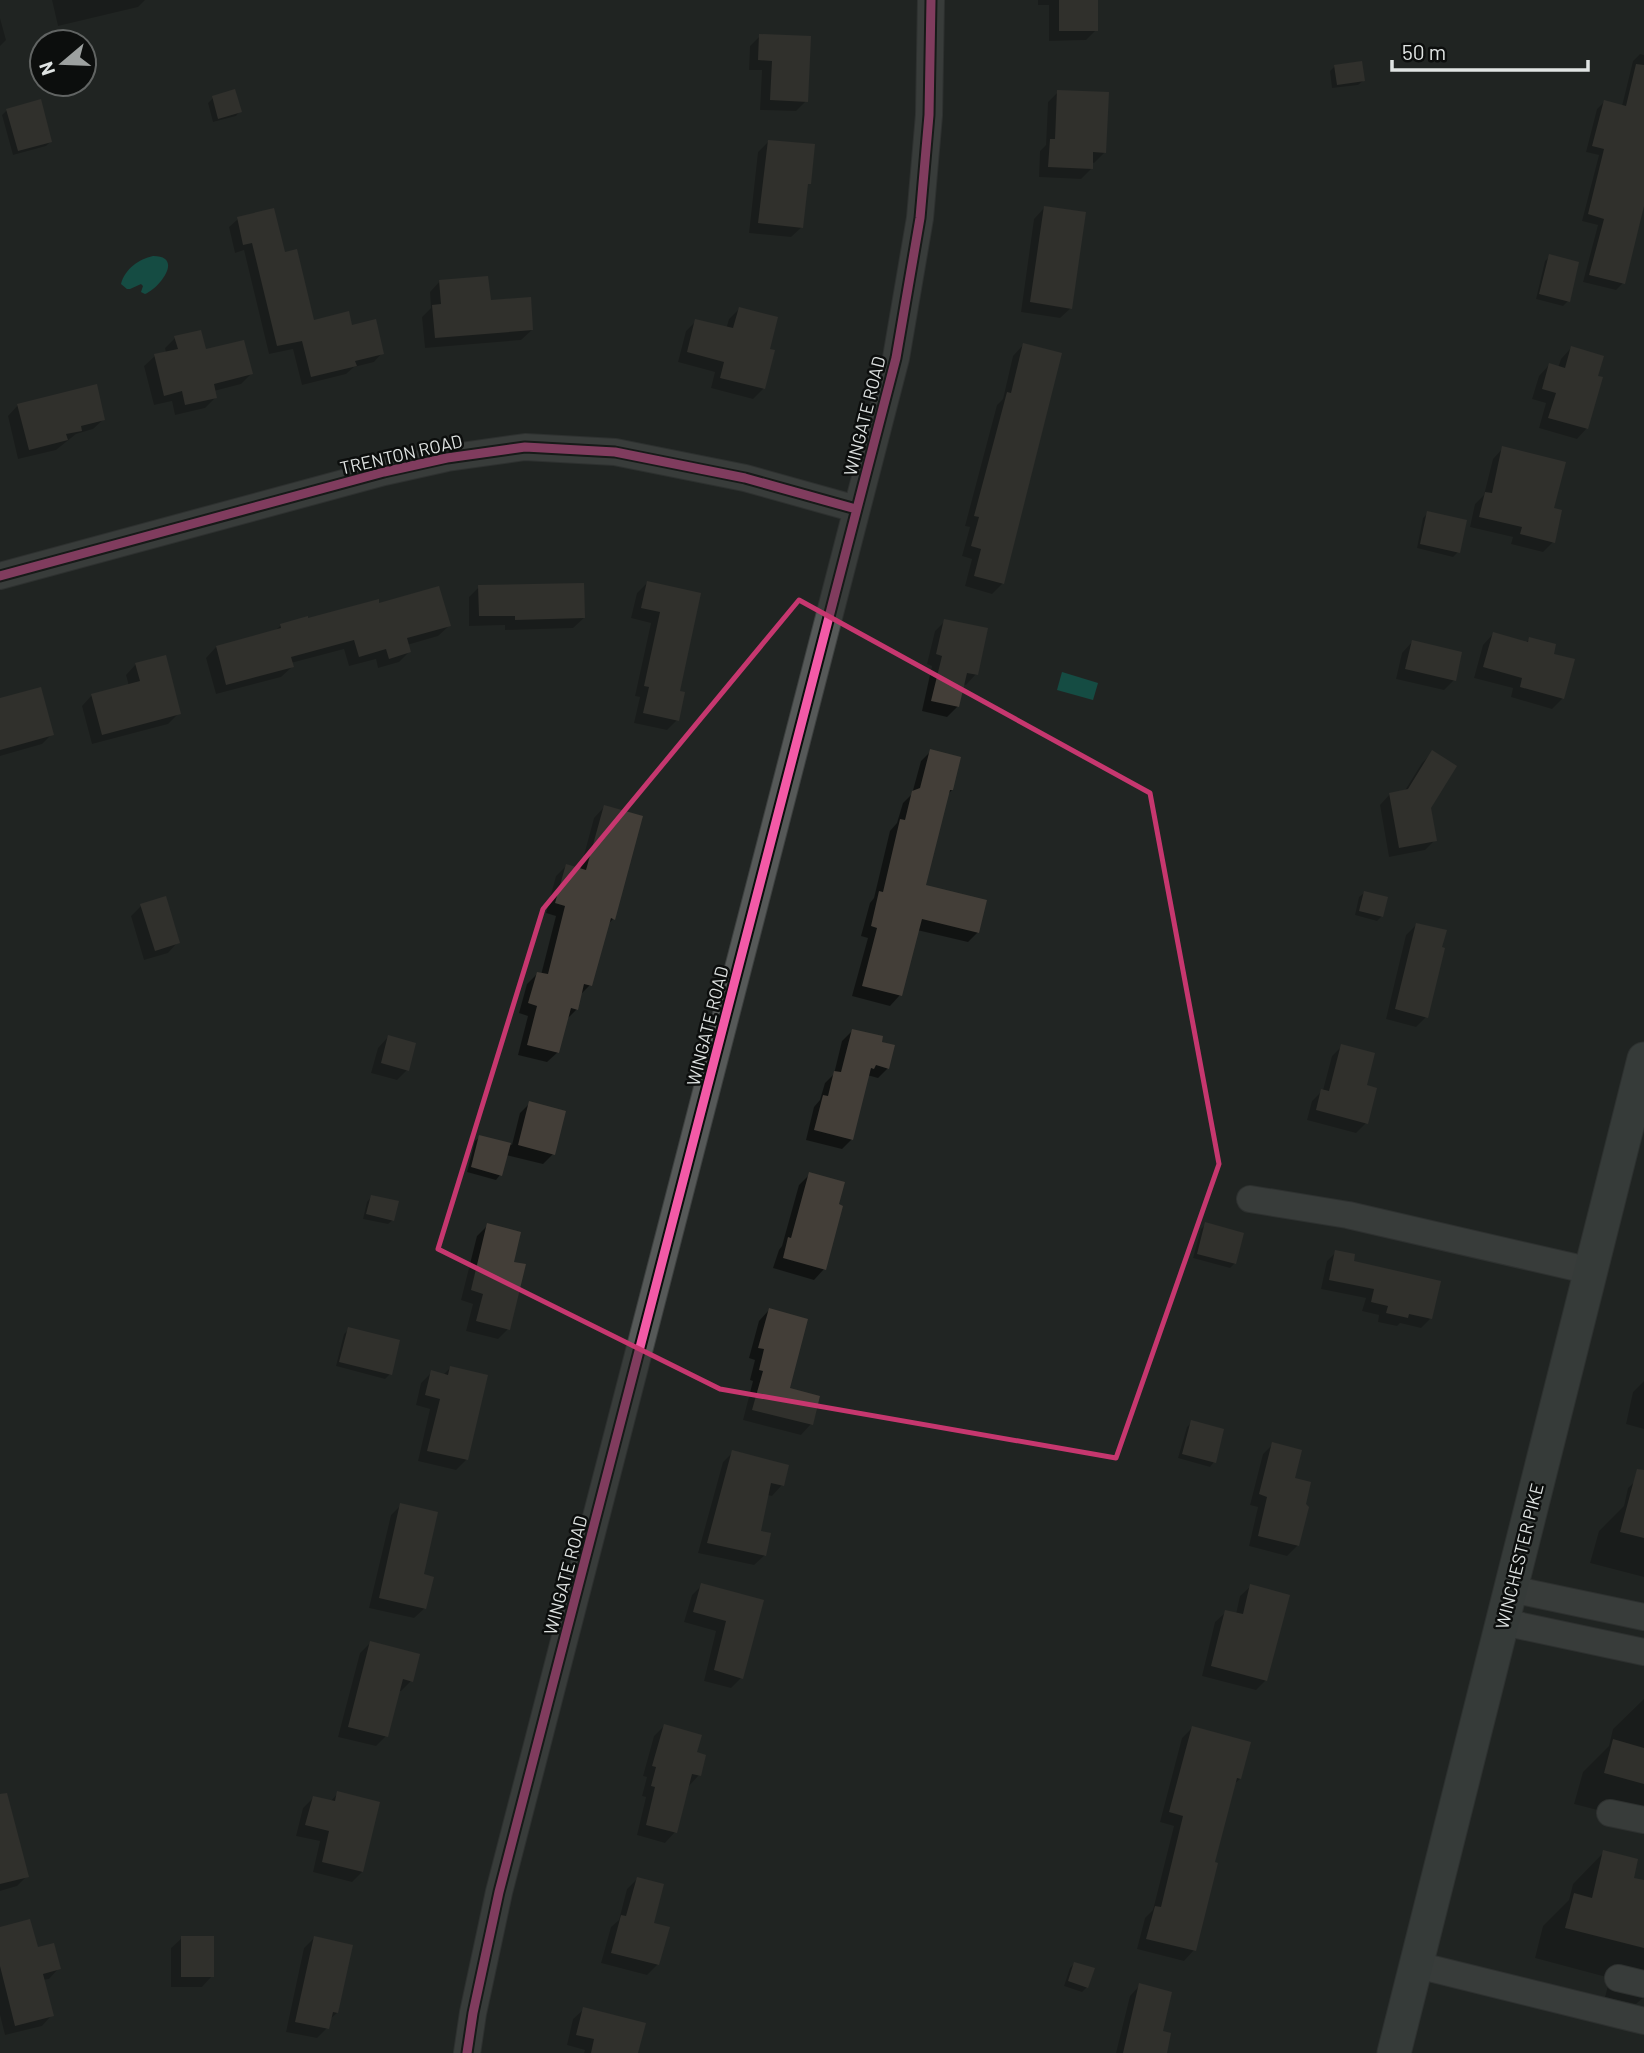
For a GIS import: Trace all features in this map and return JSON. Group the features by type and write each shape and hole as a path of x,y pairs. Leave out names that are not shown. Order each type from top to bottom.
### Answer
{"main road":[{"name":"WINCHESTER PIKE","path":"1394,2053 1644,1059"}],"street":[{"name":"WINGATE ROAD","path":"467,2053 502,1881 896,358 920,218 929,116 931,0"},
{"name":"TRENTON ROAD","path":"0,576 384,472 447,458 525,447 615,452 745,478 856,509"},
{"path":"1251,1199 1348,1215 1591,1271"},
{"path":"1511,1589 1644,1616"},
{"path":"1503,1622 1644,1652"},
{"path":"1610,1812 1644,1820"},
{"path":"1417,1965 1644,2021"},
{"path":"1618,1978 1644,1984"}],"highlighted area":[{"path":"799,600 1150,793 1219,1164 1116,1458 720,1389 438,1249 543,909"}],"shaded area":[{"path":"153,256 162,257 168,266 157,286 145,294 141,292 141,284 127,289 121,284 133,266"},
{"path":"1062,672 1098,683 1093,700 1057,690"}],"building":[{"path":"1059,0 1098,0 1098,31 1059,31"},
{"path":"759,34 811,36 808,102 770,100 772,61 758,60"},
{"path":"1362,61 1365,81 1337,85 1334,65"},
{"path":"1636,64 1644,65 1644,206 1625,284 1589,275 1604,219 1588,214 1604,149 1592,146 1604,100 1626,106"},
{"path":"235,89 242,112 218,119 212,96"},
{"path":"1057,90 1109,92 1106,153 1093,152 1093,169 1048,167 1050,139 1055,139"},
{"path":"41,99 52,142 18,151 6,109"},
{"path":"768,140 815,144 803,228 758,223"},
{"path":"1044,206 1086,212 1072,309 1030,302"},
{"path":"274,208 285,252 297,249 314,320 349,311 352,325 376,319 384,354 355,361 357,366 311,377 302,341 277,346 252,243 243,245 237,217"},
{"path":"1549,254 1579,262 1570,302 1539,294"},
{"path":"488,276 491,300 531,297 533,330 435,338 432,305 441,304 439,280"},
{"path":"739,307 778,317 770,349 775,350 765,389 720,378 724,362 687,352 695,319 733,328"},
{"path":"201,330 206,349 244,340 253,374 214,384 217,398 185,405 182,391 164,396 154,354 178,349 174,336"},
{"path":"1023,343 1062,353 1004,584 974,576 981,549 971,546 979,517 974,516"},
{"path":"1571,346 1604,356 1598,376 1603,377 1588,429 1548,418 1556,393 1542,389 1549,363 1565,368"},
{"path":"97,384 105,420 81,426 82,431 66,434 68,440 29,450 17,404"},
{"path":"1502,446 1566,462 1554,508 1562,510 1555,543 1520,534 1522,527 1479,517 1485,492 1492,493"},
{"path":"1427,511 1467,520 1460,553 1420,544"},
{"path":"647,581 701,593 680,691 685,692 679,721 643,713 649,687 644,686 660,612 641,608"},
{"path":"584,583 585,618 515,620 515,616 479,616 478,585"},
{"path":"439,586 451,626 407,638 411,652 389,659 386,649 359,657 354,640 291,657 294,667 226,685 216,646 281,628 280,624 308,616 379,599 379,603"},
{"path":"944,619 988,628 978,675 967,673 959,707 931,701 942,656 936,654"},
{"path":"1493,632 1528,642 1529,637 1556,644 1554,654 1575,659 1564,699 1520,687 1522,678 1483,667"},
{"path":"1412,640 1462,652 1456,681 1405,669"},
{"path":"166,655 181,714 102,735 91,694 140,681 135,663"},
{"path":"41,687 54,735 0,750 0,698"},
{"path":"930,749 961,757 926,885 987,900 979,933 922,919 902,996 862,986 877,928 871,926 879,891 883,892 900,819 905,820 912,791 920,788"},
{"path":"1432,750 1457,766 1431,808 1437,841 1399,848 1389,793 1408,789"},
{"path":"604,805 643,816 615,920 611,918 592,986 584,984 578,1010 571,1008 559,1053 527,1045 537,1006 528,1003 537,972 548,974 565,906 555,903 566,864 586,870"},
{"path":"1364,891 1388,897 1383,917 1359,911"},
{"path":"166,896 180,943 155,951 140,904"},
{"path":"1416,923 1447,930 1428,1018 1395,1009"},
{"path":"852,1029 883,1036 882,1042 895,1045 889,1069 876,1065 874,1069 871,1068 853,1140 814,1130 823,1095 828,1096 834,1071 841,1072"},
{"path":"388,1035 416,1043 409,1071 381,1063"},
{"path":"1341,1044 1375,1053 1367,1085 1377,1088 1368,1124 1316,1110 1321,1089 1329,1091"},
{"path":"529,1101 566,1111 555,1155 518,1145"},
{"path":"479,1135 511,1143 502,1176 471,1167"},
{"path":"809,1172 845,1182 839,1204 843,1206 826,1270 783,1258"},
{"path":"371,1195 399,1201 394,1221 366,1214"},
{"path":"1205,1222 1244,1233 1236,1264 1197,1254"},
{"path":"487,1223 521,1232 514,1262 526,1264 510,1330 476,1321 483,1294 471,1290"},
{"path":"1335,1250 1355,1254 1354,1261 1441,1281 1432,1319 1409,1314 1408,1318 1386,1313 1388,1306 1371,1302 1374,1289 1329,1280"},
{"path":"769,1308 808,1319 790,1388 820,1396 813,1425 752,1410 763,1371 759,1370 764,1349 758,1348"},
{"path":"348,1327 400,1340 392,1375 339,1362"},
{"path":"450,1366 488,1375 468,1460 427,1451 440,1399 425,1395 431,1370 448,1375"},
{"path":"1191,1420 1224,1429 1216,1463 1182,1454"},
{"path":"1272,1442 1302,1450 1295,1478 1311,1482 1306,1504 1309,1507 1299,1546 1258,1536 1267,1497 1259,1494"},
{"path":"732,1450 789,1465 784,1486 771,1483 761,1531 771,1533 766,1556 707,1543"},
{"path":"1637,1469 1644,1470 1644,1538 1620,1532"},
{"path":"400,1503 438,1512 424,1574 434,1577 426,1609 379,1598"},
{"path":"701,1583 764,1600 743,1679 714,1670 726,1621 693,1612"},
{"path":"1250,1584 1290,1595 1267,1681 1211,1666 1225,1610 1243,1614"},
{"path":"370,1641 420,1654 413,1682 403,1679 388,1737 348,1727"},
{"path":"664,1724 702,1735 697,1752 706,1755 701,1776 692,1774 677,1833 646,1825 655,1787 651,1786 656,1767 652,1766"},
{"path":"1192,1726 1251,1742 1241,1779 1237,1778 1196,1951 1146,1939 1155,1906 1161,1907 1183,1816 1169,1812"},
{"path":"1613,1739 1644,1748 1644,1784 1604,1773"},
{"path":"337,1791 380,1802 363,1872 322,1862 329,1831 305,1825 313,1796 335,1801"},
{"path":"7,1793 29,1877 0,1884 0,1794"},
{"path":"1603,1850 1638,1859 1634,1878 1644,1880 1644,1948 1565,1928 1574,1893 1592,1898"},
{"path":"637,1877 664,1884 654,1923 670,1927 659,1965 611,1953 621,1915 626,1916"},
{"path":"30,1919 38,1947 54,1943 61,1969 43,1974 54,2016 15,2026 0,1966 0,1927"},
{"path":"181,1936 214,1936 214,1977 181,1977"},
{"path":"314,1936 353,1945 338,2013 333,2012 329,2029 295,2022"},
{"path":"1074,1962 1095,1968 1088,1988 1068,1981"},
{"path":"1139,1983 1172,1992 1163,2031 1171,2033 1167,2053 1123,2053"},
{"path":"583,2007 646,2023 638,2053 591,2053 594,2039 576,2035"}],"cycle path":[{"path":"467,2053 499,1892 896,358 920,218 929,115 931,0"},
{"path":"0,576 384,472 447,458 525,447 615,452 745,478 856,509"}]}
